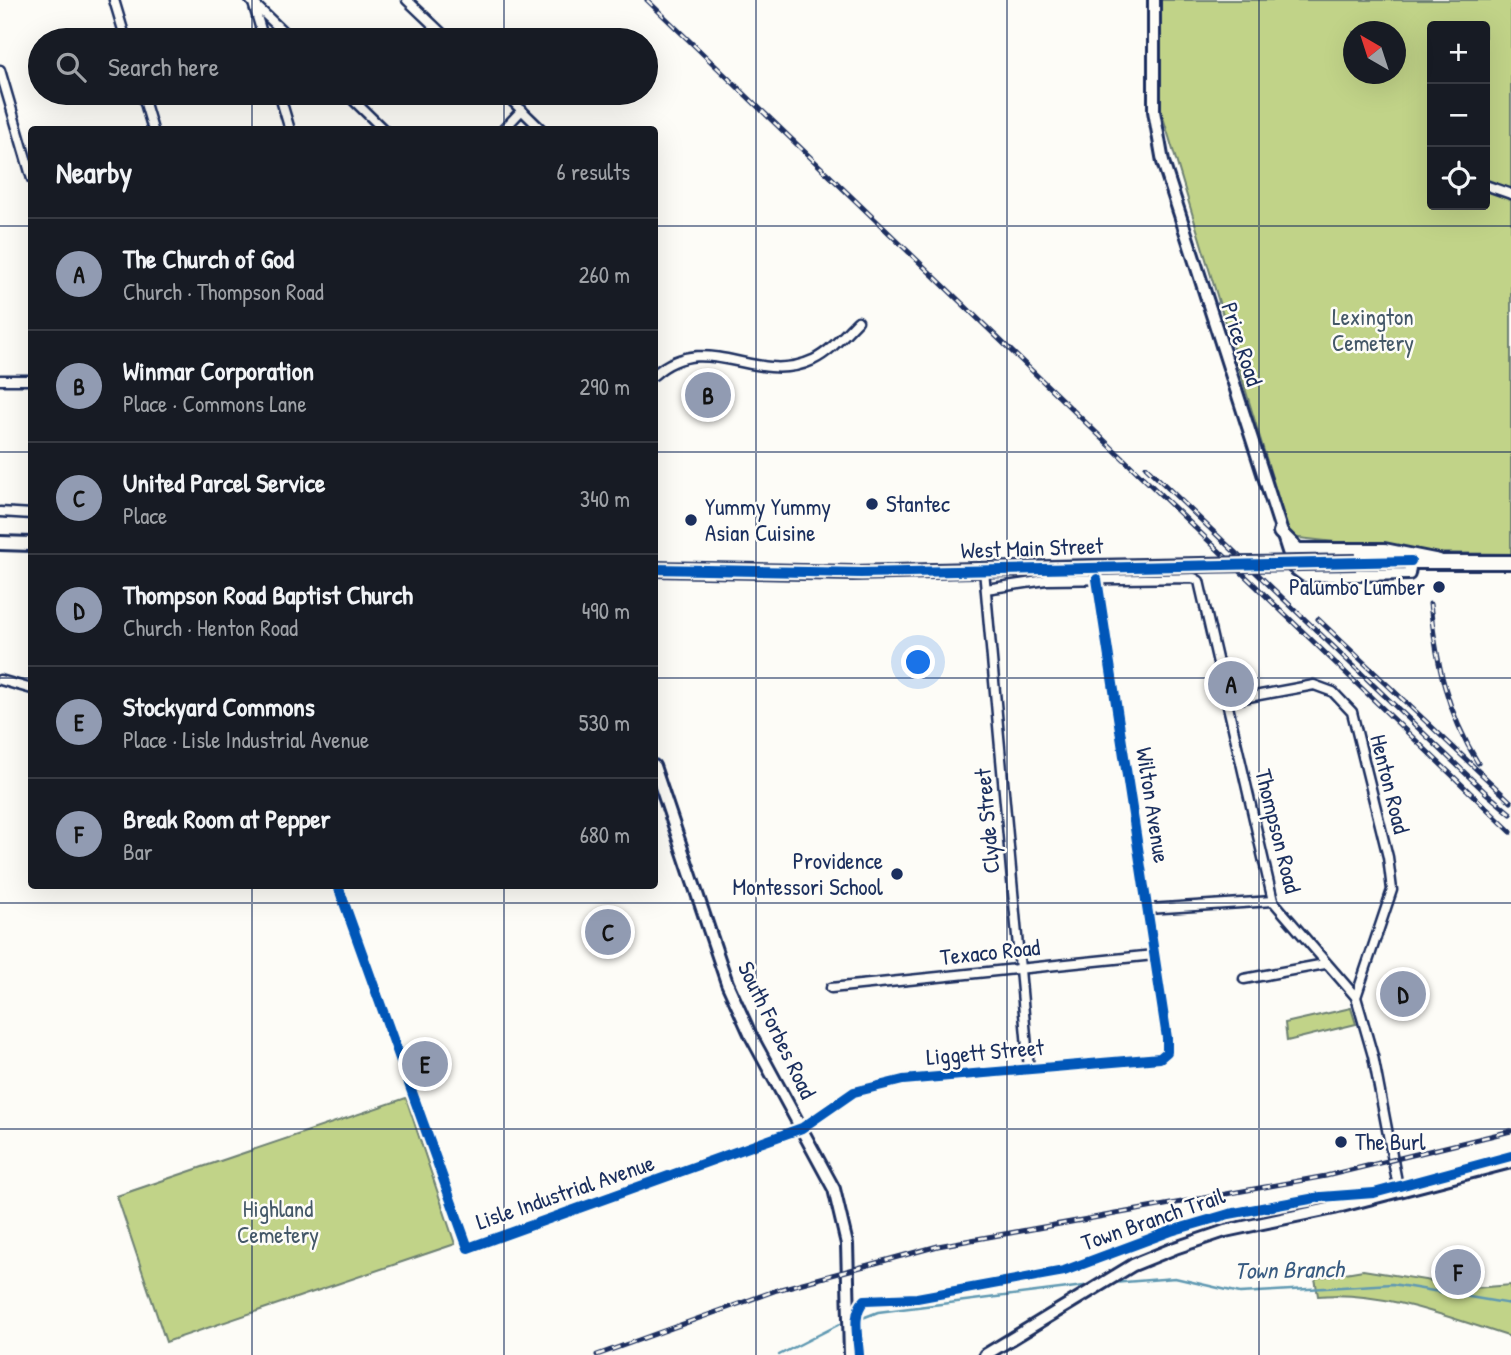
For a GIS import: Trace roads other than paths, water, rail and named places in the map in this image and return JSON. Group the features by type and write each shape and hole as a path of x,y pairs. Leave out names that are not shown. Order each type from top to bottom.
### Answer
{"main road":[{"name":"Price Road","path":"1154,0 1154,111 1163,162 1293,567 1305,576 1403,575 1412,570 1411,561"},
{"path":"1280,532 1289,545 1305,551 1384,550 1438,561"},
{"path":"0,543 28,544"},
{"name":"West Main Street","path":"658,569 853,573 984,570 1094,573 1356,562 1511,562"},
{"name":"South Forbes Road","path":"658,778 727,983 751,1036 834,1189 844,1225 850,1355"},
{"path":"985,1355 1133,1265 1225,1231 1399,1192 1511,1163"}],"street":[{"path":"114,0 122,28"},
{"path":"407,0 436,28"},
{"path":"251,1 260,28"},
{"path":"251,1 279,28"},
{"path":"0,71 28,166"},
{"path":"146,105 152,126"},
{"path":"283,105 289,126"},
{"path":"358,105 380,126"},
{"path":"517,105 538,126"},
{"path":"507,126 522,110"},
{"path":"1490,186 1511,194"},
{"path":"658,372 682,356 700,354 764,368 798,364 831,348 858,321"},
{"path":"0,380 28,380"},
{"path":"0,512 28,514"},
{"name":"Clyde Street","path":"984,570 1029,1069"},
{"path":"985,589 1094,573"},
{"name":"Thompson Road","path":"1094,573 1194,578 1201,585 1273,901 1356,997 1373,1056 1399,1192"},
{"name":"Wilton Avenue","path":"1094,573 1149,909 1167,1038"},
{"path":"0,680 28,688"},
{"name":"Henton Road","path":"1227,701 1314,685 1333,692 1352,712 1388,857 1392,890 1356,997"},
{"name":"Lisle Industrial Avenue","path":"339,889 468,1248 802,1128"},
{"path":"1149,909 1273,901"},
{"name":"Texaco Road","path":"831,988 1154,955"},
{"path":"1244,979 1325,964"},
{"name":"Liggett Street","path":"802,1128 849,1095 869,1086 903,1080 1154,1059 1167,1052 1167,1038"}],"waterway":[{"name":"Town Branch","path":"1112,1283 1175,1278 1240,1293 1392,1284 1511,1304"},
{"name":"Town Branch","path":"860,1319 878,1312 1092,1285"},
{"name":"Town Branch","path":"779,1355 840,1324"}],"railway":[{"path":"647,0 1511,832"},
{"path":"1146,467 1511,814"},
{"path":"1430,604 1445,686 1458,724 1478,763"},
{"path":"1318,619 1511,802"},
{"path":"597,1355 777,1290 938,1246 1326,1176 1511,1131"}],"place":[{"name":"Winmar Corporation","path":"708,395"},
{"name":"Stantec","path":"872,504"},
{"name":"Yummy Yummy Asian Cuisine","path":"691,520"},
{"name":"Palumbo Lumber","path":"1439,587"},
{"name":"The Church of God","path":"1231,684"},
{"name":"Providence Montessori School","path":"897,874"},
{"name":"United Parcel Service","path":"608,932"},
{"name":"Thompson Road Baptist Church","path":"1403,994"},
{"name":"Stockyard Commons","path":"425,1064"},
{"name":"The Burl","path":"1341,1142"},
{"name":"Break Room at Pepper","path":"1458,1272"}],"park label":[{"name":"Lexington Cemetery","path":"1373,330"},
{"name":"Highland Cemetery","path":"278,1222"}]}
